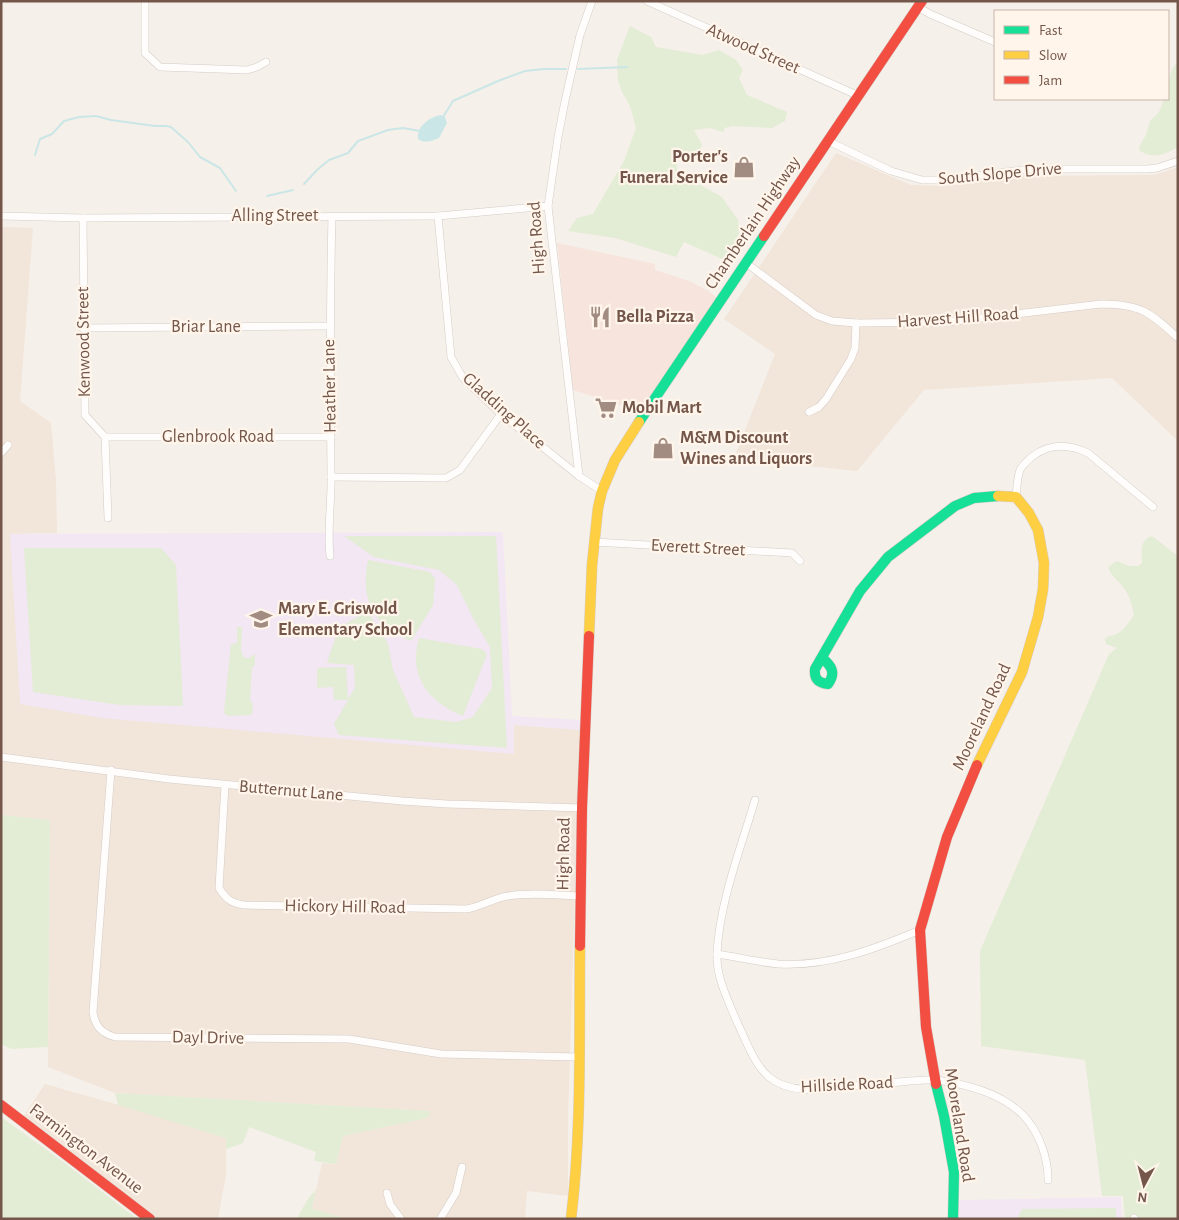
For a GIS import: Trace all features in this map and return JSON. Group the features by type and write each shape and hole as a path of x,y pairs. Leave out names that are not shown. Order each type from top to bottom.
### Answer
{"main road":[{"name":"Chamberlain Highway","path":"602,491 615,460 627,440 920,4"},
{"name":"High Road","path":"571,1219 575,1178 579,1057 579,896 582,808 594,542 602,491"},
{"path":"822,658 865,586 889,556 944,513 969,498 991,496 1016,497"},
{"name":"Mooreland Road","path":"953,1219 954,1172 926,1027 920,930 947,837 972,776 1022,672 1038,617 1043,589 1044,563 1042,548 1038,530 1029,513 1016,497"},
{"name":"Farmington Avenue","path":"1,1105 150,1219"}],"street":[{"path":"145,1 145,53 160,67 245,70 257,68 266,62"},
{"name":"High Road","path":"580,476 548,206 565,101 580,35 592,1"},
{"name":"Atwood Street","path":"647,1 859,96"},
{"path":"920,4 930,14 994,42"},
{"name":"South Slope Drive","path":"828,141 891,171 912,178 930,180 1032,169 1148,169 1178,161"},
{"name":"Alling Street","path":"1,216 84,218 438,216 548,206"},
{"name":"Heather Lane","path":"330,556 331,437 329,326 332,216"},
{"name":"Gladding Place","path":"438,216 452,357 463,378 501,414 602,491"},
{"name":"Kenwood Street","path":"84,218 83,328 85,415 105,437"},
{"name":"Harvest Hill Road","path":"746,263 816,315 832,321 856,323 947,322 1101,304 1122,304 1136,307 1154,316 1178,337"},
{"path":"809,412 819,408 851,359 856,323"},
{"name":"Briar Lane","path":"83,328 329,326"},
{"path":"331,477 446,478 460,470 501,414"},
{"path":"105,437 108,518"},
{"name":"Glenbrook Road","path":"105,437 331,437"},
{"path":"1,452 8,445"},
{"path":"1016,497 1018,478 1024,463 1046,448 1065,446 1088,453 1153,507"},
{"name":"Everett Street","path":"594,542 792,553 800,561"},
{"name":"Butternut Lane","path":"1,757 225,785 447,804 582,808"},
{"name":"Dayl Drive","path":"112,770 93,1012 95,1022 104,1034 115,1037 349,1039 441,1054 579,1057"},
{"name":"Hickory Hill Road","path":"225,785 219,888 225,898 233,904 244,906 466,909 479,907 504,896 518,894 579,896"},
{"name":"Hillside Road","path":"755,800 727,896 718,937 717,954 717,968 752,1055 770,1077 791,1088 814,1090 935,1080 963,1085 992,1094 1015,1107 1028,1120 1037,1134 1048,1167 1048,1180"},
{"path":"717,954 778,964 814,962 850,956 920,930"},
{"path":"440,1219 456,1193 462,1167"},
{"path":"387,1194 390,1204 401,1219"}],"shaded area":[{"path":"836,153 911,185 947,186 1016,176 1155,175 1178,167 1178,441 1112,378 924,390 857,471 734,458 775,354 724,319"},
{"path":"1,227 33,228 20,401 51,423 56,480 57,533 10,534 514,753 513,725 580,730 568,1119 568,1196 527,1191 525,1219 348,1219 312,1209 322,1163 336,1164 343,1136 427,1118 431,1111 115,1093 48,1067 50,820 1,815"},
{"path":"557,243 655,264 655,270 689,281 707,290 717,298 641,412 573,390"},
{"name":"Mary E. Griswold Elementary School","path":"503,532 512,716 581,720 580,730 514,725 514,754 101,718 20,704 10,534"},
{"path":"45,1084 226,1138 226,1174 218,1219 158,1219 23,1117"},
{"path":"1121,1197 1122,1219 958,1219 958,1200"}],"green space":[{"path":"630,26 651,37 656,47 703,55 719,50 736,60 743,70 739,78 747,95 787,112 785,121 772,128 732,126 725,128 723,132 710,128 694,130 702,145 696,159 677,158 677,172 722,197 738,220 740,240 738,259 729,262 684,242 676,257 615,238 568,231 577,218 593,214 624,161 636,128 630,106 618,81 617,60"},
{"path":"1178,64 1178,147 1155,156 1145,154 1140,151 1139,147 1146,135 1150,121 1159,112 1164,100 1169,100 1169,80 1173,67"},
{"path":"344,536 496,536 507,748 339,735 334,724 348,700 334,700 333,687 317,688 317,668 346,667 348,699 355,688 354,665 327,663 336,637 343,626 368,612 388,644 393,670 414,717 456,722 473,717 492,688 490,647 457,585 439,570 374,557"},
{"path":"1152,536 1178,556 1178,1219 1125,1219 1123,1196 1102,1196 1085,1060 981,1046 980,951 1109,654 1117,648 1106,644 1105,639 1120,632 1134,615 1127,594 1108,567 1117,561 1129,566 1138,566 1142,563 1143,543"},
{"path":"24,548 161,548 176,565 183,706 120,705 33,692"},
{"path":"368,560 430,572 435,579 433,605 411,641 387,628 372,610 366,587"},
{"path":"237,627 242,627 241,651 244,658 249,658 255,654 255,665 252,667 250,700 253,704 252,715 228,716 224,713 231,644 237,643"},
{"path":"419,638 482,649 487,654 463,716 440,703 424,686 416,664"},
{"path":"1,815 50,820 48,1047 12,1049 1,1044"},
{"path":"115,1093 431,1111 427,1118 343,1136 336,1164 314,1161 316,1152 249,1127 243,1143 226,1149 226,1138 118,1105"},
{"path":"1,1117 66,1164 137,1219 1,1219"},
{"path":"316,1190 312,1209 348,1219 297,1219"},
{"path":"1116,1208 1116,1219 1017,1219 1022,1209"}],"water":[{"path":"441,115 445,117 447,123 439,138 426,142 418,139 421,126 432,118"}],"waterway":[{"path":"578,69 627,67"},
{"path":"443,117 453,101 498,81 525,71 566,69"},
{"path":"35,155 40,139 52,134 64,121 79,117 96,116 111,120 166,126 171,127 188,142 200,157 220,168 236,191"},
{"path":"304,184 329,160 348,153 358,141 388,130 403,128 420,131"},
{"path":"267,196 293,190"}],"traffic: fast":[{"path":"639,422 764,236"},
{"path":"822,658 832,670 832,676 828,684 817,680 815,669 860,591 888,557 955,506 974,498 998,496"},
{"path":"936,1084 954,1172 953,1219"}],"traffic: slow":[{"path":"589,636 592,565 598,508 602,491 615,460 639,422"},
{"path":"977,765 1022,672 1038,617 1043,589 1044,563 1038,530 1029,513 1016,497 998,496"},
{"path":"571,1219 577,1151 580,1049 580,946"}],"traffic: jam":[{"path":"764,236 922,1"},
{"path":"580,946 582,808 589,636"},
{"path":"936,1084 926,1027 920,930 947,837 977,765"},
{"path":"1,1105 150,1219"}],"place":[{"name":"Porter's Funeral Service","path":"744,167"},
{"name":"Bella Pizza","path":"600,317"},
{"name":"Mobil Mart","path":"606,408"},
{"name":"M&M Discount Wines and Liquors","path":"663,448"},
{"name":"Mary E. Griswold Elementary School","path":"261,619"}]}
